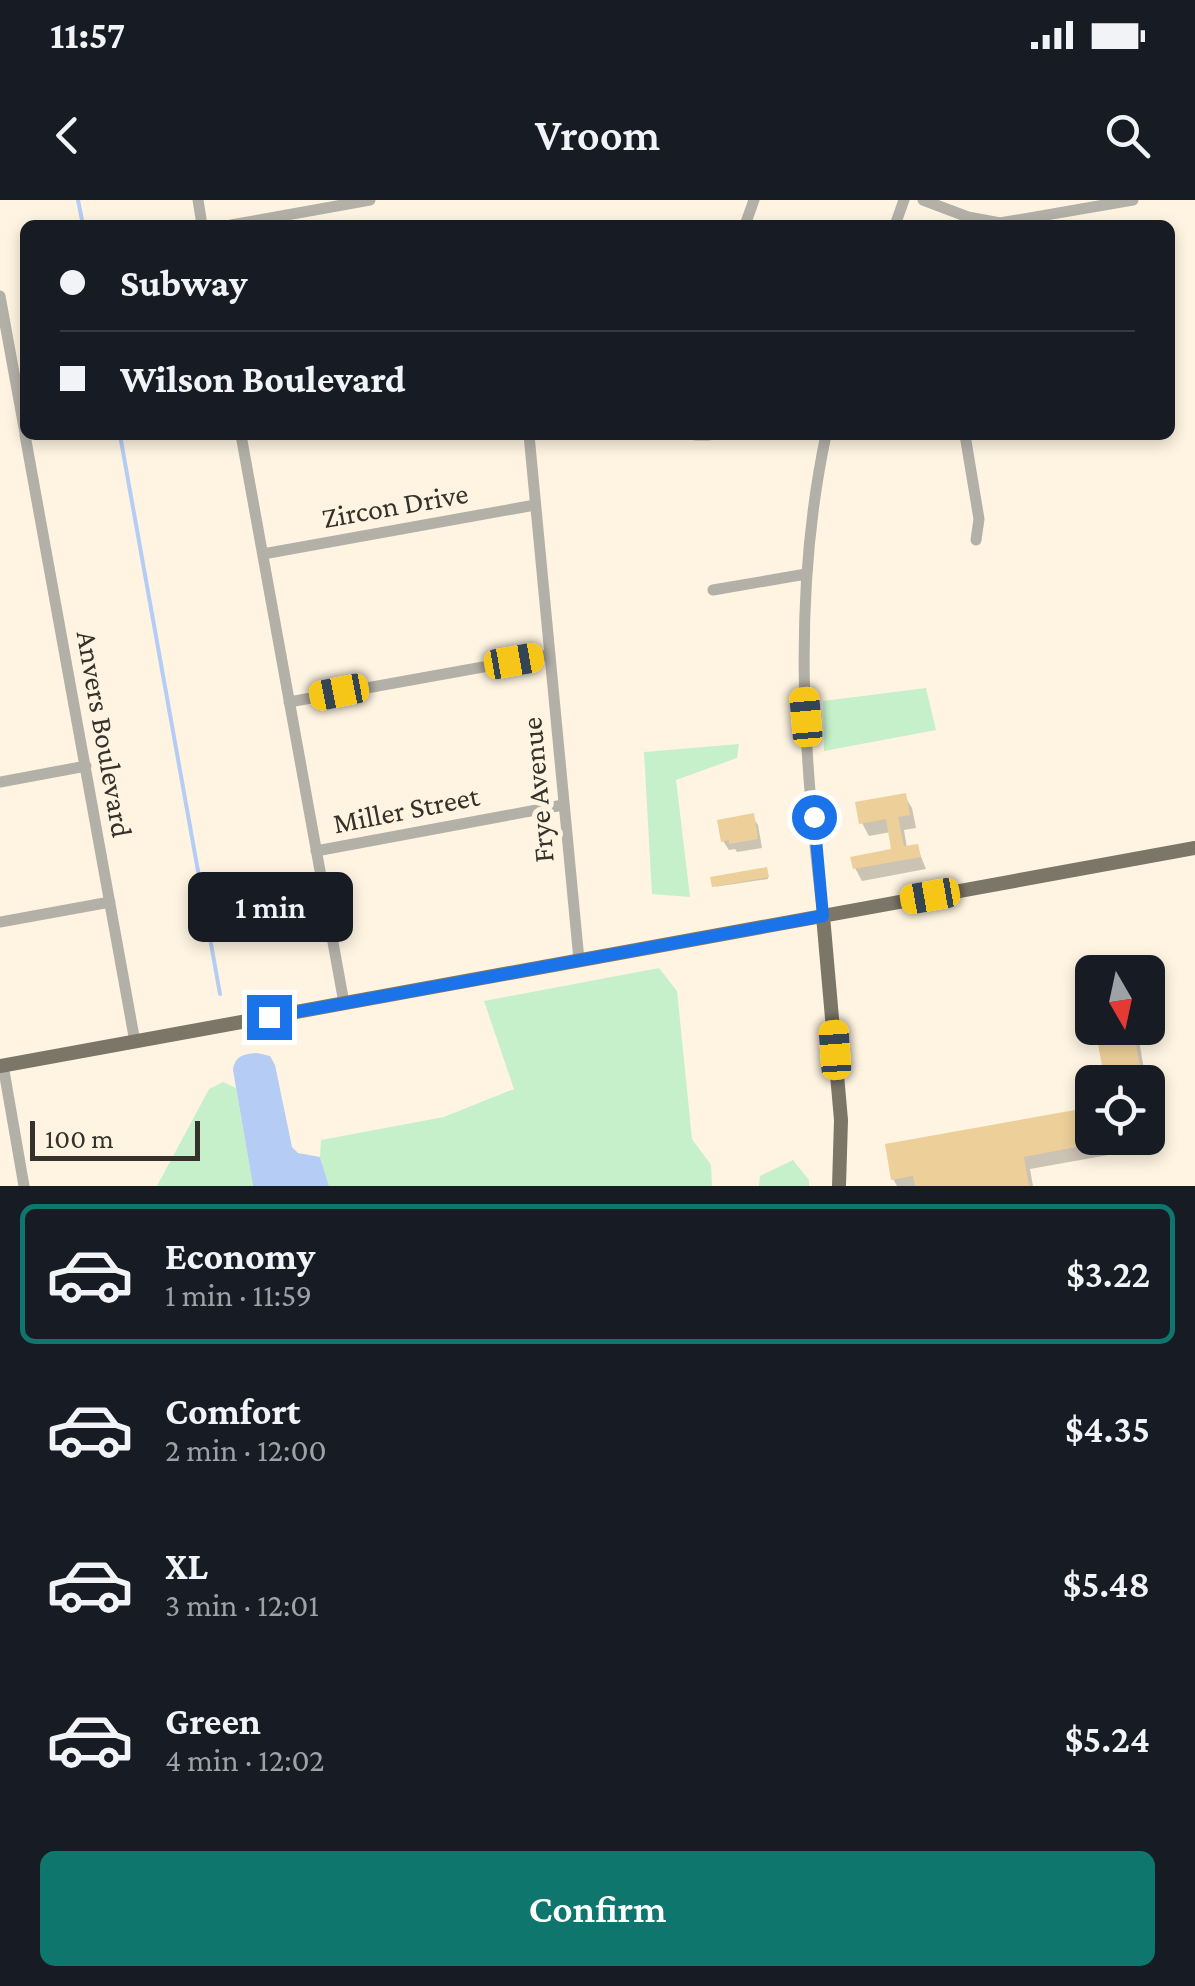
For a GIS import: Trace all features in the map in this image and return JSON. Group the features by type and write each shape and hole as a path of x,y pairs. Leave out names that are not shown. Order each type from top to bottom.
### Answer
{"main road":[{"path":"1,1066 1195,848"},
{"path":"823,916 841,1120 839,1186"}],"street":[{"path":"259,220 370,200"},
{"path":"924,200 984,220"},
{"path":"1017,220 1134,200"},
{"name":"Anvers Boulevard","path":"0,296 20,406"},
{"name":"Anvers Boulevard","path":"26,440 135,1042"},
{"path":"242,440 344,1003"},
{"name":"Frye Avenue","path":"528,440 579,960"},
{"path":"823,916 802,678 806,574 825,440"},
{"path":"966,440 979,519 976,540"},
{"name":"Zircon Drive","path":"263,554 535,505"},
{"path":"713,590 806,574"},
{"path":"288,702 549,655"},
{"path":"0,782 86,766"},
{"name":"Miller Street","path":"316,851 563,805"},
{"path":"0,922 110,902"},
{"path":"1,1066 24,1186"}],"green space":[{"path":"926,688 936,730 824,751 823,701"},
{"path":"739,744 737,758 676,780 690,897 652,894 644,752"},
{"path":"659,968 677,991 692,1139 711,1165 712,1186 329,1186 320,1157 321,1140 444,1117 514,1089 484,1001"},
{"path":"223,1082 236,1088 253,1186 157,1186 209,1089"},
{"path":"793,1160 809,1180 809,1186 759,1186 760,1176"}],"water":[{"path":"257,1053 270,1056 275,1065 292,1147 298,1153 320,1157 329,1186 253,1186 233,1070 240,1057"}],"building":[{"path":"906,793 910,815 898,817 904,846 918,844 921,857 853,869 850,857 891,849 886,819 859,824 855,802"},
{"path":"754,813 758,839 721,842 717,820"},
{"path":"767,867 769,877 712,887 710,877"},
{"path":"1098,1045 1136,1045 1140,1065 1102,1065"},
{"path":"1075,1110 1075,1147 1024,1157 1029,1186 915,1186 913,1176 891,1180 885,1144"}],"waterway":[{"path":"78,200 82,220"},
{"path":"121,440 220,994"}],"route":[{"path":"269,1017 823,916 814,817"}]}
